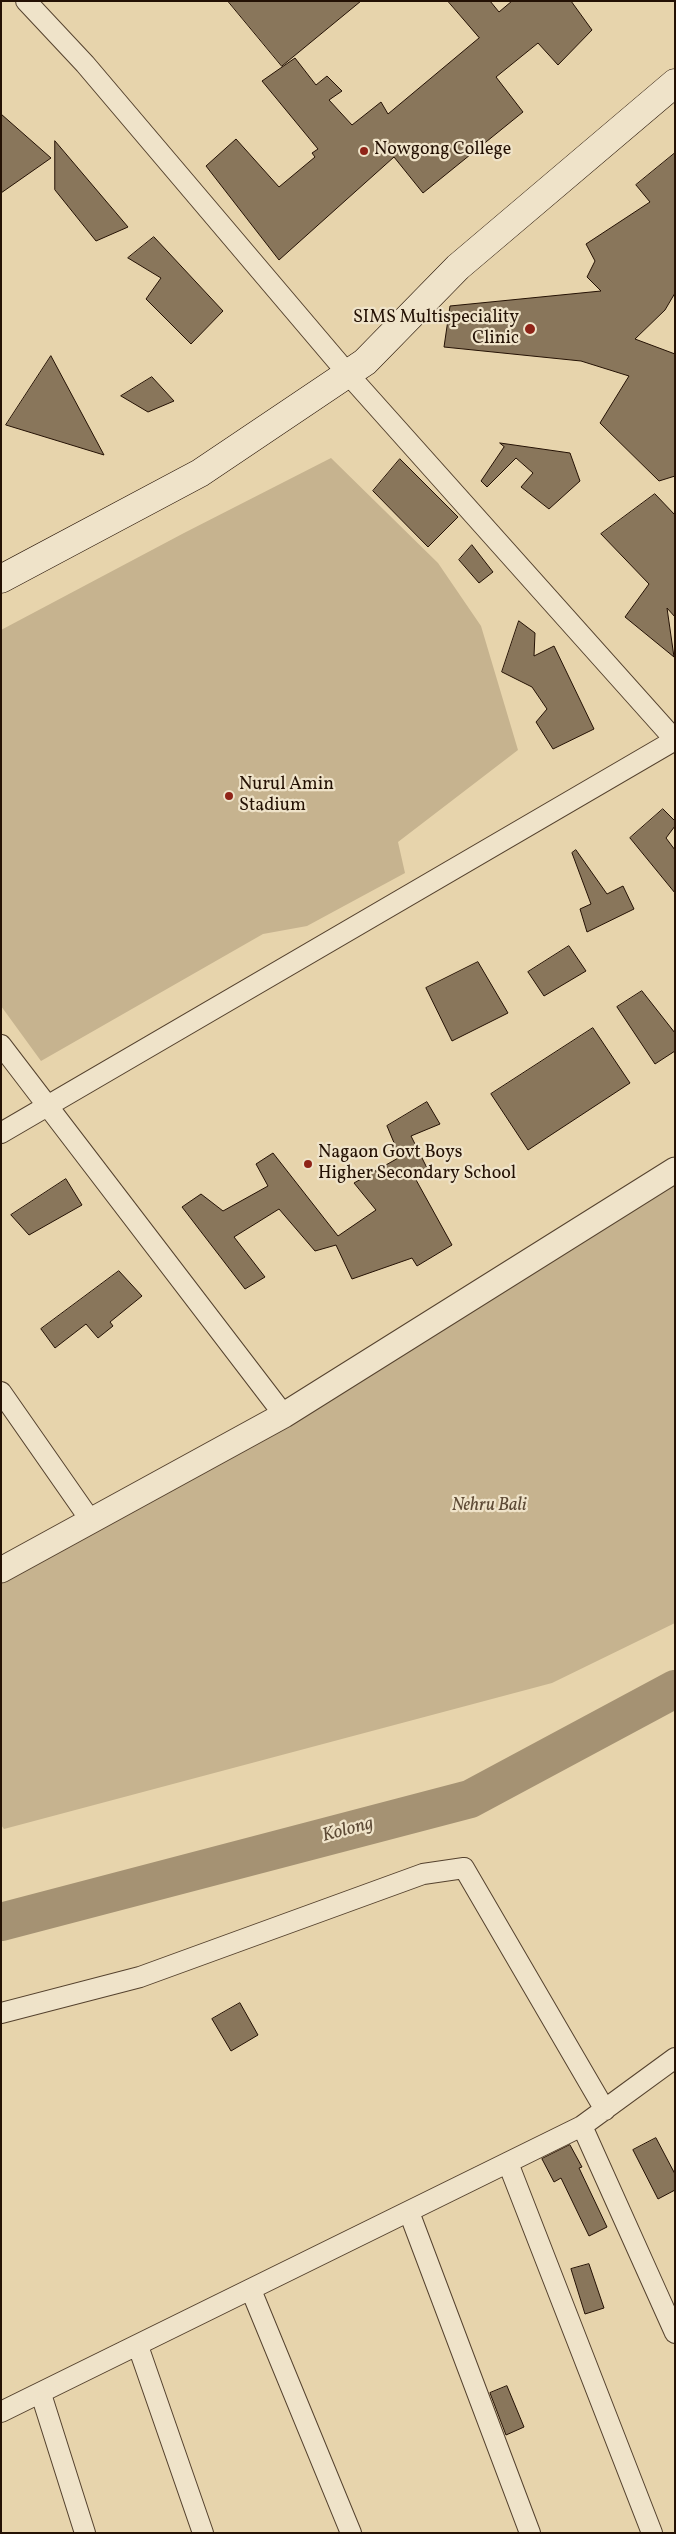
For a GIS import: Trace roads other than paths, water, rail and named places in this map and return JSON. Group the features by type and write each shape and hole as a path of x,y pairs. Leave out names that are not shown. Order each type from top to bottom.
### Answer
{"main road":[{"path":"1,579 200,473 365,362 458,267 675,83"}],"street":[{"path":"1,1133 675,740 348,374 85,64 26,1"},
{"path":"1,1045 284,1415"},
{"path":"1,1570 284,1415 675,1170"},
{"path":"1,1392 91,1521"},
{"path":"1,2013 140,1977 423,1874 464,1868 605,2110"},
{"path":"1,2412 41,2394 582,2126 675,2058"},
{"path":"582,2126 675,2333"},
{"path":"508,2163 652,2533"},
{"path":"409,2212 530,2533"},
{"path":"251,2290 351,2533"},
{"path":"138,2346 203,2533"},
{"path":"41,2394 85,2533"}],"waterway":[{"name":"Kolong","path":"1,1922 470,1799 675,1689"}],"place":[{"name":"Nowgong College","path":"364,151"},
{"name":"SIMS Multispeciality Clinic","path":"530,329"},
{"name":"Nurul Amin Stadium","path":"229,796"},
{"name":"Nagaon Govt Boys Higher Secondary School","path":"308,1164"}],"park label":[{"name":"Nehru Bali","path":"489,1507"}]}
